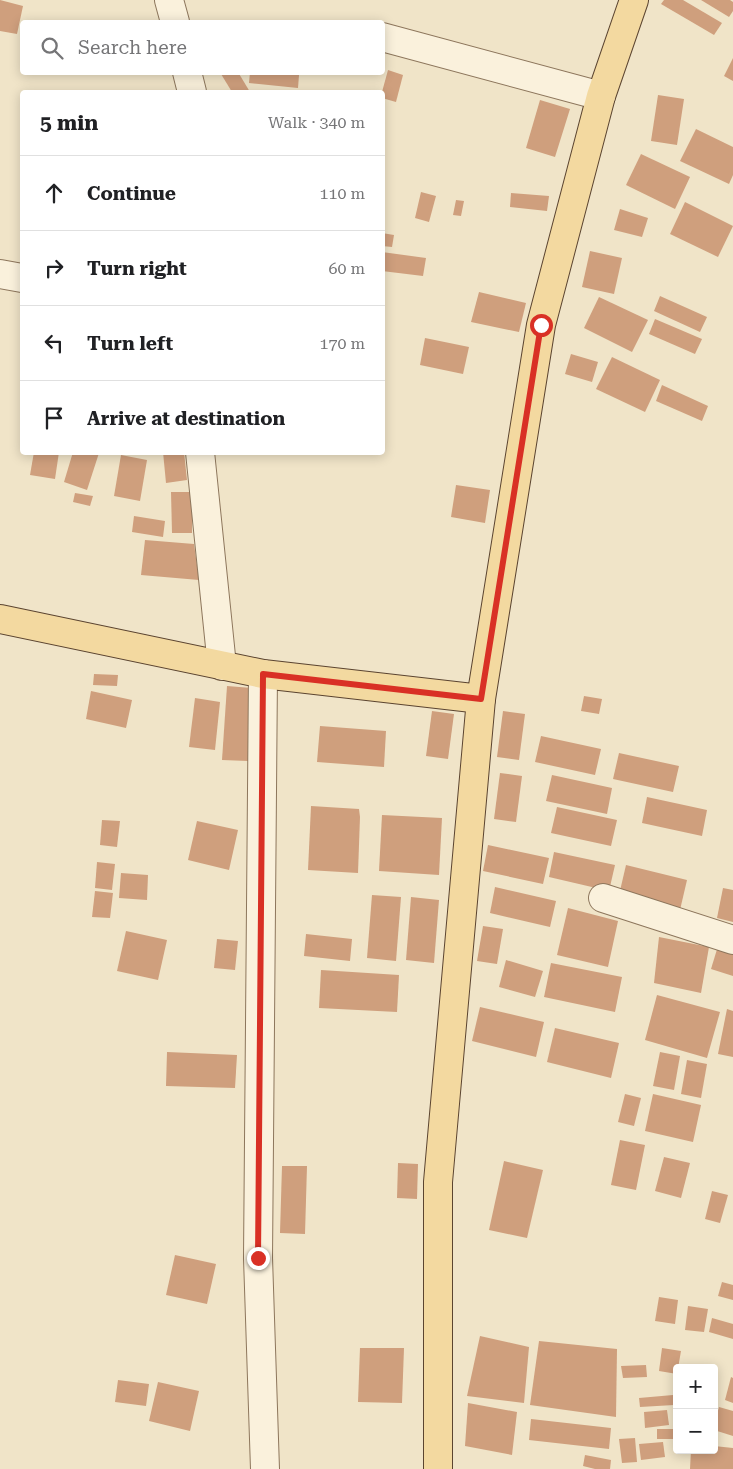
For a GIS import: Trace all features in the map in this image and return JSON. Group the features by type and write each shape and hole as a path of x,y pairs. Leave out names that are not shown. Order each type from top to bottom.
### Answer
{"main road":[{"path":"438,1469 438,1182 481,699 541,325 601,96 634,0"},
{"path":"0,620 263,674 481,699"}],"street":[{"path":"169,0 174,20"},
{"path":"385,38 601,96"},
{"path":"188,75 192,90"},
{"path":"0,274 20,278"},
{"path":"200,455 222,666"},
{"path":"263,674 258,1258 265,1469"},
{"path":"603,898 733,940"}],"building":[{"path":"0,0 23,6 17,34 0,31"},
{"path":"664,0 683,0 722,23 714,35 661,4"},
{"path":"701,0 730,0 733,2 733,11 729,17"},
{"path":"733,58 733,81 724,76"},
{"path":"388,70 403,75 396,102 385,99 385,90 383,90"},
{"path":"222,75 240,75 249,90 231,90"},
{"path":"250,75 299,75 298,88 249,83"},
{"path":"658,95 684,99 677,145 651,141"},
{"path":"540,100 570,109 555,157 526,148"},
{"path":"696,129 733,147 733,175 729,184 680,161"},
{"path":"641,154 690,177 675,209 626,185"},
{"path":"421,192 436,196 429,222 415,218"},
{"path":"511,193 549,196 547,211 510,207"},
{"path":"456,200 464,201 461,216 453,215"},
{"path":"685,202 733,226 718,257 670,234"},
{"path":"620,209 648,218 642,237 614,230"},
{"path":"385,234 394,235 392,247 385,246"},
{"path":"590,251 622,258 614,294 582,287"},
{"path":"385,252 426,258 423,276 385,271"},
{"path":"479,292 526,303 519,332 471,322"},
{"path":"660,296 707,317 700,332 654,311"},
{"path":"599,297 648,320 632,352 584,328"},
{"path":"655,319 702,339 695,354 649,334"},
{"path":"425,338 469,347 463,374 420,365"},
{"path":"571,354 598,362 592,382 565,374"},
{"path":"612,357 660,380 645,412 596,389"},
{"path":"662,385 708,406 702,421 656,401"},
{"path":"33,455 59,455 55,479 30,475"},
{"path":"72,455 98,455 87,490 64,482"},
{"path":"121,455 147,460 140,501 114,496"},
{"path":"163,455 184,455 187,480 166,483"},
{"path":"456,485 490,490 485,523 451,517"},
{"path":"171,492 192,492 192,533 172,533"},
{"path":"75,493 93,496 90,506 73,502"},
{"path":"134,516 165,521 163,537 132,532"},
{"path":"145,540 194,544 199,580 141,575"},
{"path":"94,674 118,675 117,686 93,685"},
{"path":"227,686 252,688 248,761 222,760"},
{"path":"91,691 132,700 126,728 86,719"},
{"path":"584,696 602,699 599,714 581,711"},
{"path":"195,698 220,702 215,750 189,747"},
{"path":"432,711 454,714 448,759 426,756"},
{"path":"503,711 525,714 519,760 497,757"},
{"path":"320,726 386,731 384,767 317,762"},
{"path":"541,736 601,749 595,775 535,762"},
{"path":"619,753 679,766 673,792 613,779"},
{"path":"500,773 522,776 516,822 494,819"},
{"path":"552,775 612,788 607,814 546,801"},
{"path":"647,797 707,810 702,836 642,823"},
{"path":"311,806 359,809 358,873 308,870"},
{"path":"557,807 617,820 611,846 551,833"},
{"path":"382,815 442,818 439,875 379,871"},
{"path":"102,820 120,821 117,847 100,845"},
{"path":"197,821 238,830 229,870 188,860"},
{"path":"488,845 549,858 543,884 483,871"},
{"path":"554,852 615,865 609,891 549,877"},
{"path":"97,862 115,864 112,890 95,888"},
{"path":"626,865 687,880 680,910 619,895"},
{"path":"121,873 148,875 147,900 119,898"},
{"path":"495,887 556,901 550,927 490,913"},
{"path":"723,888 733,890 733,922 717,918"},
{"path":"95,891 113,893 110,918 92,917"},
{"path":"372,895 401,897 396,961 367,958"},
{"path":"411,897 439,900 434,963 406,960"},
{"path":"568,908 618,921 608,967 557,955"},
{"path":"483,926 503,929 497,964 477,961"},
{"path":"126,931 167,940 158,980 117,971"},
{"path":"306,934 352,939 350,961 304,956"},
{"path":"659,937 709,947 701,993 654,983"},
{"path":"217,939 238,941 235,970 214,968"},
{"path":"718,946 733,951 733,976 711,969"},
{"path":"506,960 543,971 535,997 499,987"},
{"path":"551,963 622,977 615,1012 544,997"},
{"path":"321,970 399,975 397,1012 319,1008"},
{"path":"657,995 720,1012 707,1058 645,1040"},
{"path":"480,1007 544,1022 536,1057 472,1041"},
{"path":"727,1009 733,1011 733,1057 718,1054"},
{"path":"555,1028 619,1043 611,1078 547,1062"},
{"path":"167,1052 237,1055 235,1088 166,1086"},
{"path":"660,1052 680,1056 674,1090 653,1086"},
{"path":"687,1060 707,1064 701,1098 681,1094"},
{"path":"625,1094 641,1098 634,1126 618,1122"},
{"path":"653,1094 701,1105 693,1142 645,1131"},
{"path":"620,1140 645,1145 636,1190 611,1185"},
{"path":"664,1157 690,1163 681,1198 655,1191"},
{"path":"504,1161 543,1170 527,1238 489,1230"},
{"path":"398,1163 418,1164 417,1199 397,1198"},
{"path":"282,1166 307,1166 305,1234 280,1233"},
{"path":"712,1191 728,1195 720,1223 705,1219"},
{"path":"175,1255 216,1264 207,1304 166,1295"},
{"path":"722,1282 733,1285 733,1300 718,1296"},
{"path":"659,1297 678,1300 675,1324 655,1321"},
{"path":"688,1306 708,1309 704,1332 685,1330"},
{"path":"712,1318 733,1324 733,1339 709,1332"},
{"path":"480,1336 529,1347 524,1403 467,1396"},
{"path":"539,1341 617,1349 616,1417 530,1405"},
{"path":"360,1348 404,1348 402,1403 358,1402"},
{"path":"662,1348 681,1351 679,1364 673,1364 673,1373 659,1371"},
{"path":"646,1365 647,1377 623,1378 621,1366"},
{"path":"731,1377 733,1378 733,1403 725,1400"},
{"path":"118,1380 149,1384 146,1406 115,1402"},
{"path":"158,1382 199,1391 190,1431 149,1421"},
{"path":"673,1395 673,1405 640,1407 639,1398"},
{"path":"468,1403 517,1412 512,1455 465,1446"},
{"path":"719,1407 733,1411 733,1436 718,1431"},
{"path":"667,1410 669,1425 645,1428 644,1412"},
{"path":"531,1419 611,1428 609,1449 529,1440"},
{"path":"657,1429 673,1429 673,1439 657,1439"},
{"path":"635,1438 637,1462 622,1463 619,1439"},
{"path":"663,1442 665,1457 641,1460 639,1444"},
{"path":"718,1446 733,1448 733,1469 690,1469 691,1454 718,1454"},
{"path":"585,1455 611,1460 610,1469 595,1469 583,1466"}],"route":[{"path":"258,1258 263,674 481,699 541,325"}]}
